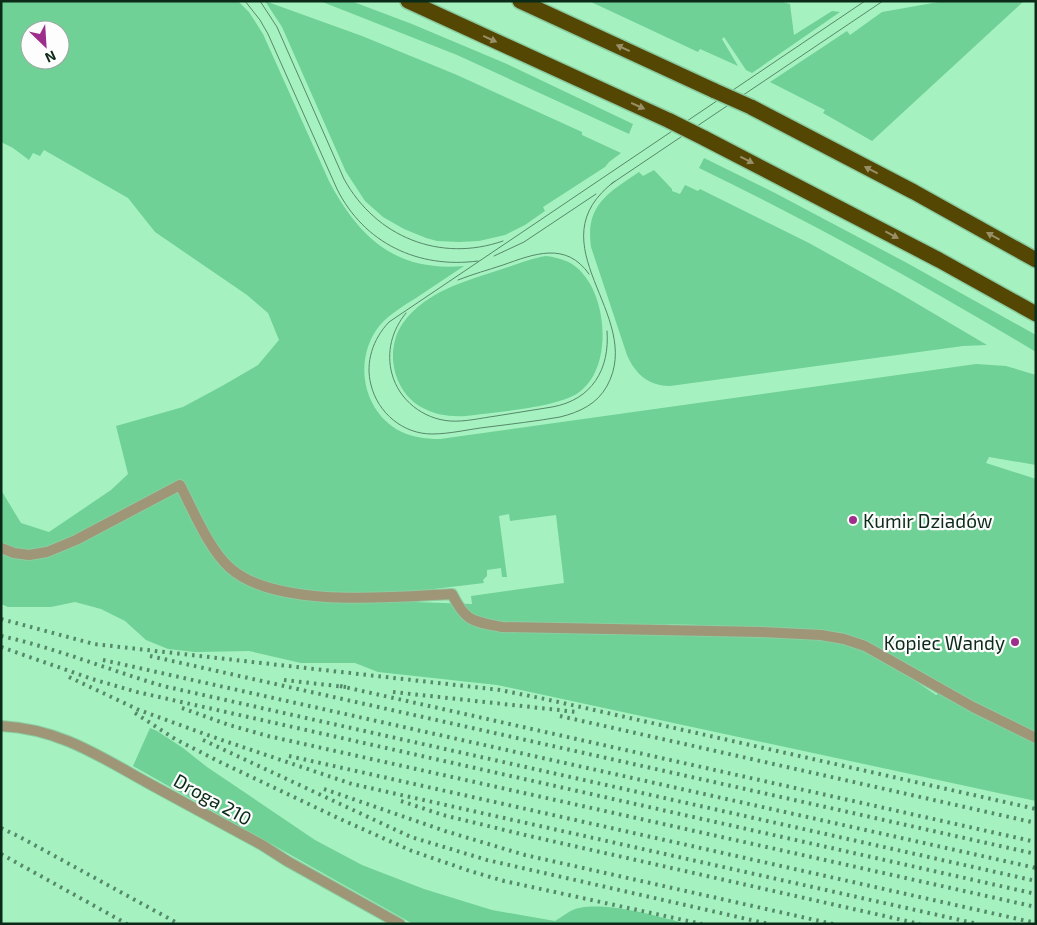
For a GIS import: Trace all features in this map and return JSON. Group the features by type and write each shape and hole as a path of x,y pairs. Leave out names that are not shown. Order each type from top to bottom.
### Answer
{"highway":[{"path":"394,1 445,18"},
{"path":"408,1 670,120 939,260 1036,314"},
{"path":"520,1 750,107 906,188 1036,260"}],"lane":[{"path":"1,548 14,553 29,555 47,552 76,540 180,485 219,556 238,574 250,582 294,594 338,597 364,598 452,594 468,618 502,627 761,632 821,635 844,639 866,646 973,707 1036,738"},
{"name":"Droga 210","path":"1,726 21,727 48,733 90,750 400,924"}],"green space":[{"path":"1,1 238,1 249,12 263,34 329,181 353,219 367,235 399,257 418,263 440,266 464,266 388,317 380,325 372,338 367,352 364,366 365,381 375,408 384,420 396,429 418,437 440,439 976,364 1006,366 1036,375 1036,465 989,457 986,463 1036,479 1036,801 497,685 378,672 355,663 301,663 249,651 195,652 168,649 146,640 125,621 101,609 75,602 51,607 8,607 1,604 1,490 21,523 49,532 111,490 128,474 116,426 183,407 258,365 279,340 268,313 247,295 155,232 128,198 44,150 40,156 33,153 29,160 1,142","holes":["509,514 510,521 556,515 564,583 471,596 472,604 415,602 417,591 484,583 483,580 487,576 487,570 501,568 502,577 507,577 499,516","668,624 759,627 819,630 663,633","898,669 937,682 937,695 936,695"]},
{"path":"265,1 362,36 457,75 582,132 582,135 621,153 605,167 543,207 545,211 525,225 505,235 479,241 437,241 404,229 383,217 365,201 346,172 282,27"},
{"path":"320,1 351,1 412,24 507,64 633,124 629,134 457,55"},
{"path":"589,1 779,1 790,4 794,35 832,11 840,12 752,73 746,70 724,37 722,39 738,66 700,49 698,52"},
{"path":"944,1 1024,1 872,141 823,113 825,110 770,82 847,31 850,35 882,12"},
{"path":"704,158 775,193 907,263 1036,335 1036,352 870,256 699,168"},
{"path":"654,170 672,191 680,194 685,185 698,191 700,189 809,243 987,345 963,346 670,386 649,381 634,368 627,355 591,247 590,233 595,210 609,194 639,172 643,176"},
{"path":"546,256 562,259 576,266 591,286 598,301 603,335 601,353 597,369 589,382 578,393 555,402 524,409 466,416 437,414 426,410 411,400 398,381 393,357 397,334 412,312 435,295 461,283"},
{"path":"150,728 183,748 207,767 315,840 362,865 424,889 492,910 555,921 576,909 605,907 619,908 687,924 413,924 133,766"}],"tram line":[{"path":"245,1 268,34 337,189 348,208 362,224 378,238 414,256 434,261 478,261"},
{"path":"260,1 277,27 344,179 357,199 373,216 392,230 412,240 433,246 456,249 479,247 503,241"},
{"path":"615,181 592,205 584,230 586,255 613,333 615,359 607,386 598,398 581,410 560,417 439,434 421,433 411,430 393,420 374,395 369,376 372,351 383,329 389,322 865,1"},
{"path":"611,184 883,1"},
{"path":"494,256 524,242 596,194"},
{"path":"458,280 526,257 549,253 570,257 589,274"},
{"path":"406,313 397,327 390,350 390,366 395,383 413,407 431,416 450,421 473,420 552,407 578,398 596,381 601,370 605,358 607,331"}],"railway":[{"path":"1,619 94,644 500,690 1036,809"},
{"path":"1,636 62,653 163,686 1036,881"},
{"path":"1,647 92,679 137,692 1036,894"},
{"path":"150,656 1036,854"},
{"path":"103,660 1036,868"},
{"path":"69,677 139,710 352,784 978,924"},
{"path":"284,680 346,687"},
{"path":"340,686 1036,842"},
{"path":"393,692 577,712"},
{"path":"182,708 229,725 268,736 1036,907"},
{"path":"135,713 175,739 220,762 412,851 504,881 702,924"},
{"path":"560,716 1036,823"},
{"path":"203,740 411,837 487,860 769,924"},
{"path":"289,756 1036,923"},
{"path":"324,789 445,831 525,855 833,924"},
{"path":"401,801 443,815 525,835 920,924"},
{"path":"1,828 179,924"},
{"path":"1,854 127,924"}],"place":[{"name":"Kumir Dziadów","path":"853,520"},
{"name":"Kopiec Wandy","path":"1015,642"}]}
